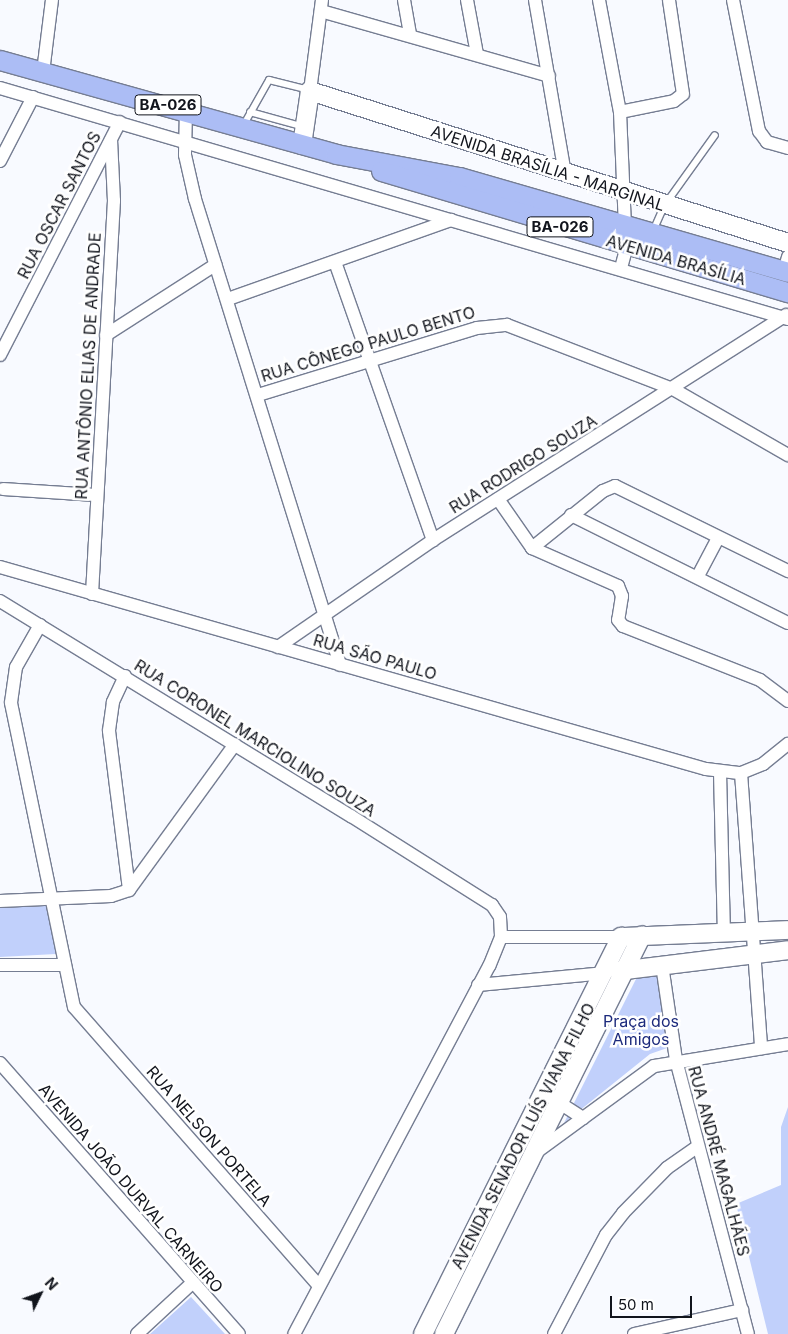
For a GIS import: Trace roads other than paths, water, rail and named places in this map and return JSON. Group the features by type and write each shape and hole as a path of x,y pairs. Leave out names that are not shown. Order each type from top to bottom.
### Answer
{"main road":[{"name":"AVENIDA BRASÍLIA","path":"0,60 186,110 246,119 303,136 336,154 403,180 788,292"},
{"path":"303,136 310,91"},
{"name":"AVENIDA BRASÍLIA - MARGINAL","path":"310,91 664,206 788,243"},
{"name":"AVENIDA BRASÍLIA","path":"336,154 459,177 625,225 787,267"},
{"path":"553,225 557,206"},
{"path":"621,937 724,931 788,930"},
{"name":"AVENIDA SENADOR LUÍS VIANA FILHO","path":"444,1334 562,1104 642,936"},
{"name":"AVENIDA SENADOR LUÍS VIANA FILHO","path":"423,1334 545,1094 621,937"},
{"path":"605,972 788,950"}],"street":[{"path":"43,72 52,0"},
{"path":"404,0 410,34"},
{"path":"468,0 477,54"},
{"path":"535,0 565,174"},
{"path":"600,0 620,112 625,225"},
{"path":"620,112 674,101 683,94 669,0"},
{"path":"733,0 759,131 767,142 788,148"},
{"path":"310,91 321,5 549,76"},
{"path":"0,88 786,316"},
{"path":"0,161 32,97"},
{"path":"186,110 185,142 215,265 228,299 258,394 340,664"},
{"name":"RUA OSCAR SANTOS","path":"0,355 120,122"},
{"name":"RUA ANTÔNIO ELIAS DE ANDRADE","path":"92,594 114,201 111,140"},
{"path":"228,299 451,220"},
{"path":"620,268 627,246"},
{"path":"335,262 368,363 433,540"},
{"path":"106,334 215,265"},
{"name":"RUA RODRIGO SOUZA","path":"278,647 433,540 786,316"},
{"name":"RUA CÔNEGO PAULO BENTO","path":"258,394 368,363 477,328 507,325 673,389 788,455"},
{"path":"532,548 571,515 615,486 788,572"},
{"path":"3,489 97,495"},
{"path":"498,499 532,548 618,586 622,596 618,620 626,628 760,680 788,701"},
{"path":"571,515 698,576 788,623"},
{"path":"698,576 718,538"},
{"name":"RUA SÃO PAULO","path":"0,567 720,772 741,774"},
{"name":"RUA CORONEL MARCIOLINO SOUZA","path":"0,601 236,744 492,905 500,917 501,937"},
{"path":"0,965 65,965 54,898 10,689 16,666 40,625"},
{"path":"125,676 113,702 109,731 129,890"},
{"path":"0,901 111,896 129,890 236,744"},
{"path":"761,1048 751,955 741,774 763,764 788,744"},
{"path":"720,772 724,931"},
{"path":"294,1334 478,985 501,937 621,937"},
{"name":"RUA NELSON PORTELA","path":"65,965 74,1007 319,1286"},
{"name":"RUA ANDRÉ MAGALHÃES","path":"662,965 676,1060 748,1334"},
{"path":"478,985 605,972"},
{"path":"538,1151 644,1070 676,1060 788,1044"},
{"name":"AVENIDA JOÃO DURVAL CARNEIRO","path":"0,1063 192,1283 239,1334"},
{"path":"545,1094 583,1118"},
{"path":"554,1334 606,1235 623,1213 667,1168 698,1146"},
{"path":"137,1334 192,1283"},
{"path":"634,1334 742,1310"}],"lane":[{"path":"246,119 269,80 310,91"},
{"path":"652,232 664,206 715,136"}],"park label":[{"name":"Praça dos Amigos","path":"641,1030"}]}
